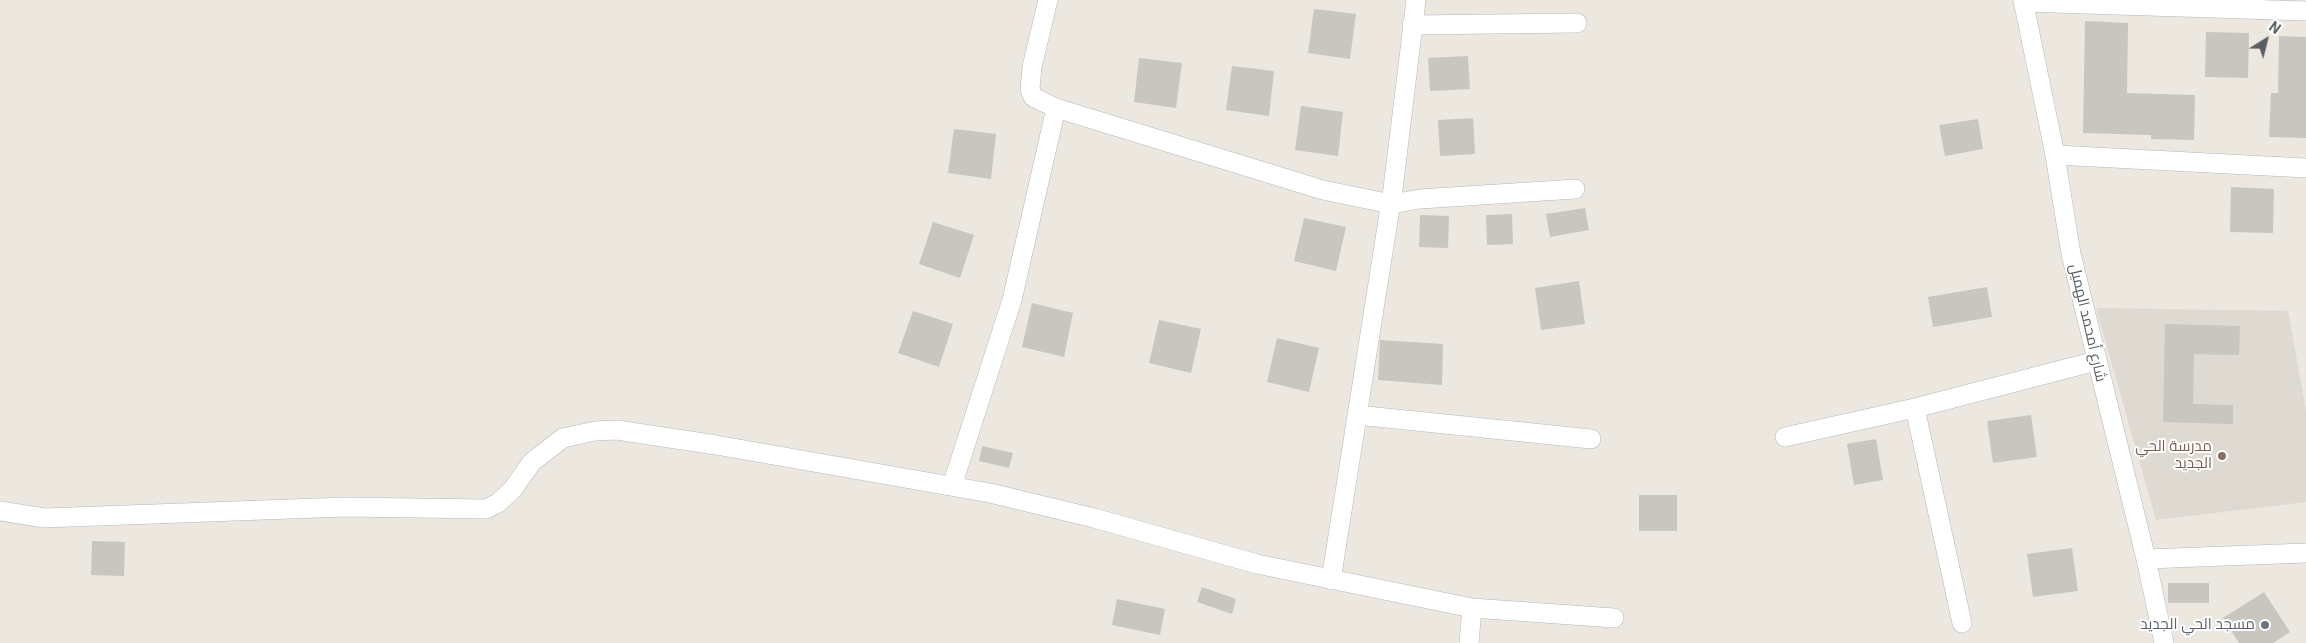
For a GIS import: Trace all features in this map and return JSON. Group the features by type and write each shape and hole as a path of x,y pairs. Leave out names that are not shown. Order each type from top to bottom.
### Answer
{"street":[{"path":"1048,0 1032,67 1030,89 1036,99 1056,108 1322,190 1390,204 1420,199 1575,190"},
{"path":"1331,580 1390,204 1416,0"},
{"path":"2023,1 2306,11"},
{"name":"شارع أمحمد الهميل","path":"2023,1 2055,155 2071,254 2146,559 2164,643"},
{"path":"1412,25 1577,23"},
{"path":"952,486 1012,300 1056,108"},
{"path":"2055,155 2306,168"},
{"path":"1785,437 1915,408 2096,361"},
{"path":"1915,408 1962,623"},
{"path":"1357,415 1591,439"},
{"path":"0,511 44,518 345,507 486,509 498,503 512,490 532,462 563,438 595,430 617,430 716,445 990,493 1094,518 1258,564 1472,608 1614,618"},
{"path":"2146,559 2306,553"},
{"path":"1469,643 1472,608"}],"shaded area":[{"name":"مدرسة الحي الجديد","path":"2096,308 2288,311 2306,410 2306,502 2156,520"}],"building":[{"path":"1314,9 1356,14 1350,59 1308,53"},
{"path":"2085,21 2128,23 2127,93 2195,95 2194,140 2151,139 2151,135 2083,133"},
{"path":"2206,32 2249,33 2248,78 2205,77"},
{"path":"2279,36 2306,37 2306,138 2269,137 2271,93 2278,93"},
{"path":"1468,56 1470,89 1430,91 1428,58"},
{"path":"1139,58 1182,63 1176,108 1134,102"},
{"path":"1232,66 1274,71 1269,116 1226,110"},
{"path":"1301,106 1343,112 1338,156 1295,150"},
{"path":"1473,118 1475,154 1440,156 1438,120"},
{"path":"1978,119 1983,149 1945,156 1939,125"},
{"path":"954,129 996,134 991,179 948,173"},
{"path":"2231,187 2274,189 2273,233 2230,232"},
{"path":"1585,208 1589,230 1550,237 1546,214"},
{"path":"1512,214 1513,244 1487,245 1486,215"},
{"path":"1420,215 1449,216 1448,248 1419,247"},
{"path":"1304,218 1346,227 1336,271 1294,261"},
{"path":"933,222 974,235 960,278 919,264"},
{"path":"1579,281 1585,324 1541,330 1535,288"},
{"path":"1987,287 1992,317 1933,327 1928,297"},
{"path":"1032,303 1073,313 1064,357 1022,347"},
{"path":"913,311 953,324 939,367 898,353"},
{"path":"1159,320 1201,329 1191,373 1149,363"},
{"name":"مدرسة الحي الجديد","path":"2165,324 2240,326 2239,355 2194,354 2193,404 2233,405 2233,424 2163,422"},
{"path":"1277,338 1319,348 1309,392 1267,382"},
{"path":"1380,340 1443,344 1442,385 1378,380"},
{"path":"2031,415 2037,457 1993,463 1987,421"},
{"path":"1876,439 1883,480 1854,485 1847,444"},
{"path":"982,446 1013,453 1009,468 979,461"},
{"path":"1639,495 1677,495 1677,531 1639,531"},
{"path":"92,541 125,542 124,576 91,575"},
{"path":"2072,548 2078,591 2033,597 2027,554"},
{"path":"2168,583 2209,583 2209,603 2168,603"},
{"path":"1202,587 1236,599 1232,614 1197,602"},
{"path":"2264,592 2290,632 2273,643 2239,643 2223,618"},
{"path":"1117,599 1165,609 1160,635 1112,625"}],"place":[{"name":"مدرسة الحي الجديد","path":"2222,456"},
{"name":"مسجد الحي الجديد","path":"2265,625"}]}
